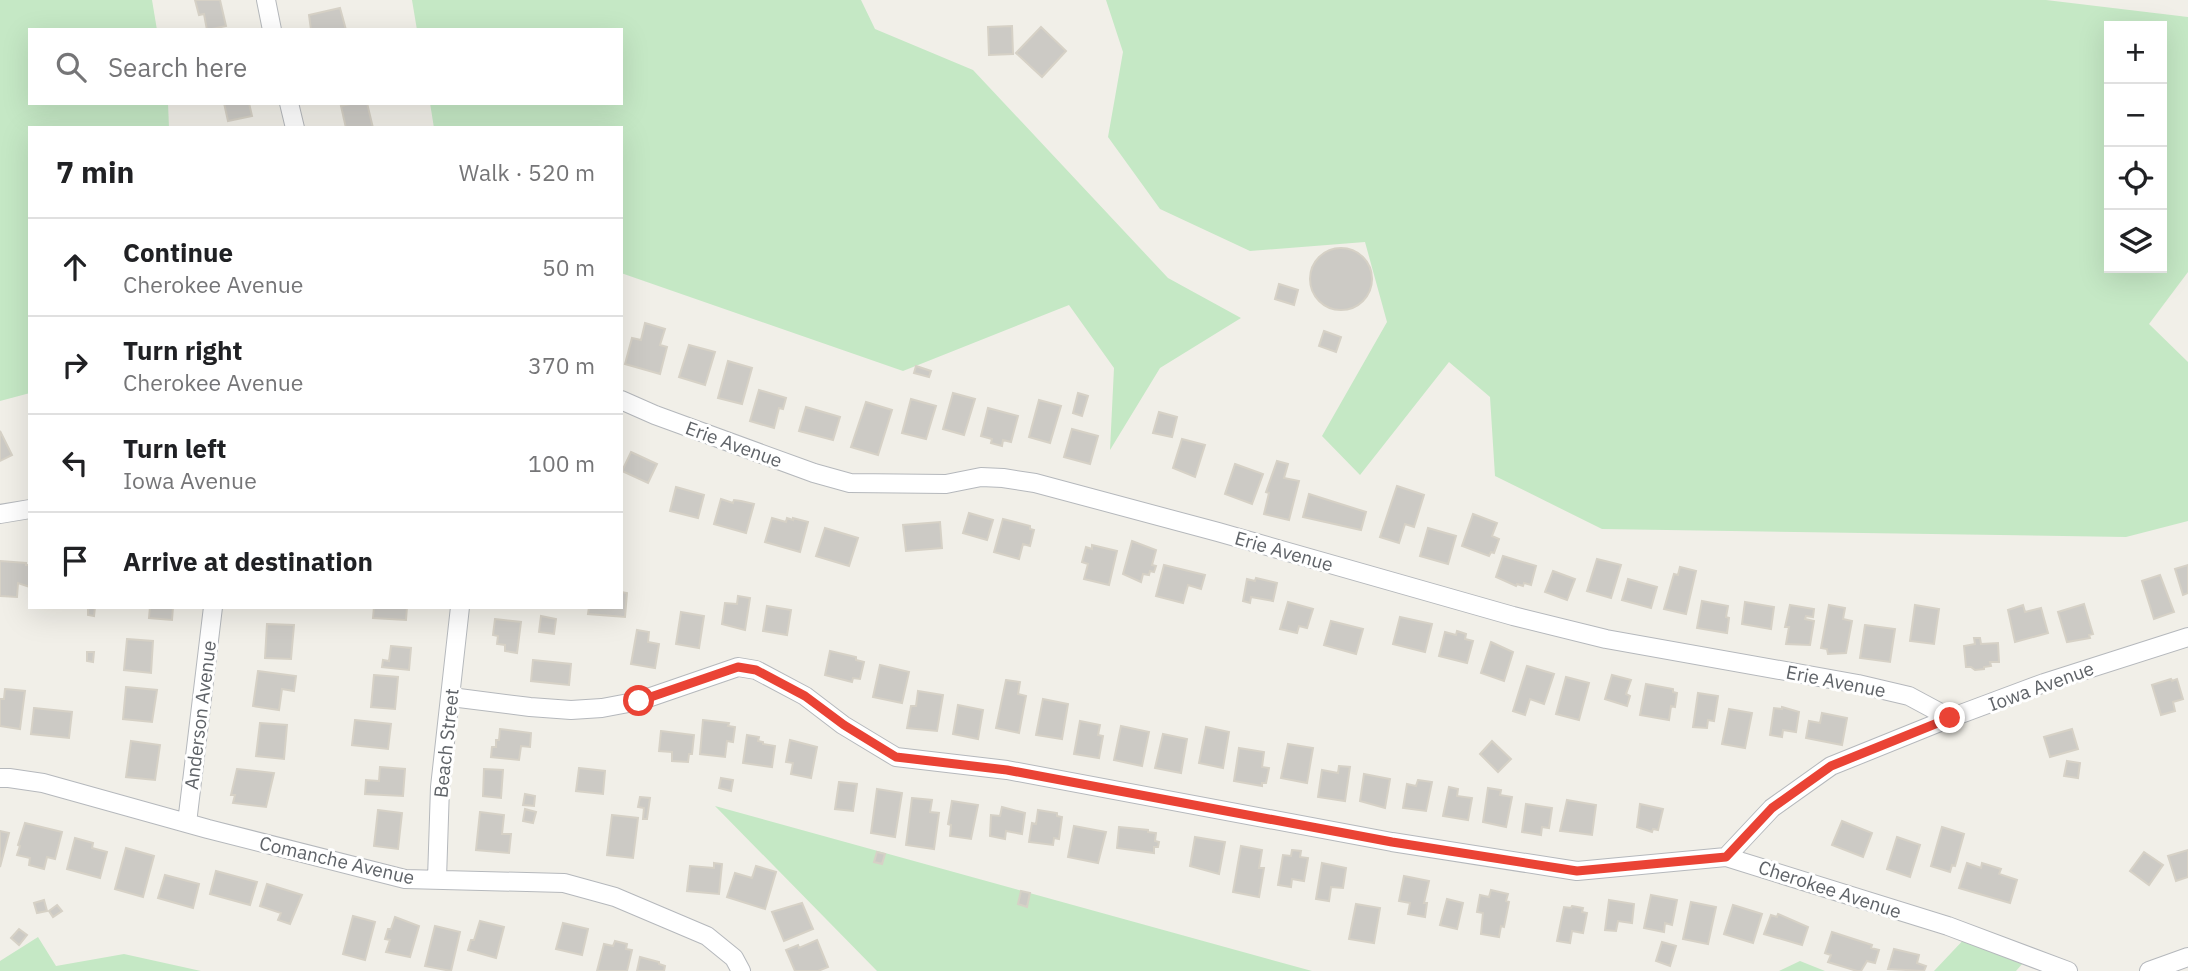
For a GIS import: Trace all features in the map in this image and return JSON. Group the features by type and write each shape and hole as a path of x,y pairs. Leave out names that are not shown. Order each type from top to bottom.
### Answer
{"street":[{"path":"266,0 272,28"},
{"path":"289,105 295,126"},
{"name":"Erie Avenue","path":"623,401 814,473 850,483 946,484 981,477 1035,483 1513,616 1606,639 1858,684 1909,696 1950,718"},
{"path":"0,514 28,509"},
{"name":"Anderson Avenue","path":"187,823 213,609"},
{"name":"Beach Street","path":"437,879 440,787 460,609"},
{"name":"Iowa Avenue","path":"1726,857 1772,808 1831,766 2044,683 2188,637"},
{"name":"Cherokee Avenue","path":"451,697 570,710 602,708 639,701 738,667 756,670 896,757 1007,770 1392,842 1577,871 1726,857 1948,926 2068,971"},
{"name":"Comanche Avenue","path":"0,778 43,783 405,879 564,883 615,897 707,936 734,958 741,971"},
{"path":"2149,971 2188,957"}],"green space":[{"path":"0,0 152,0 157,28 28,28 28,105 168,105 169,126 28,126 28,394 0,401"},
{"path":"412,0 861,0 875,29 973,70 1168,278 1241,318 1160,368 1110,450 1114,368 1069,305 903,371 623,274 623,126 434,126 430,105 623,105 623,28 417,28"},
{"path":"1106,0 2046,0 2188,17 2188,272 2149,324 2188,362 2188,521 2126,537 1602,529 1495,476 1490,397 1449,362 1360,475 1322,436 1387,322 1365,242 1250,251 1160,209 1108,137 1123,52"},
{"path":"715,806 1312,971 877,971"},
{"path":"1969,934 2029,956 2016,971 1934,971"},
{"path":"38,937 56,966 124,954 201,971 0,971 0,961"},
{"path":"1800,961 1825,971 1779,971"}],"building":[{"path":"195,0 220,0 226,26 207,28 204,14 199,15"},
{"path":"340,8 345,28 311,28 309,15"},
{"path":"1012,26 1013,54 989,55 988,27"},
{"path":"1041,27 1066,51 1042,77 1016,53"},
{"path":"224,105 249,105 252,116 228,121"},
{"path":"367,105 373,126 346,126 341,106"},
{"path":"1341,248 1363,257 1372,279 1363,301 1341,310 1319,301 1310,279 1319,257"},
{"path":"1279,284 1298,290 1294,305 1275,299"},
{"path":"645,323 665,329 660,345 667,347 660,374 625,364 632,338 641,340"},
{"path":"1324,331 1341,337 1336,352 1319,346"},
{"path":"689,345 715,352 705,385 679,377"},
{"path":"728,361 752,368 742,404 718,398"},
{"path":"916,366 931,371 929,377 914,373"},
{"path":"759,390 786,398 783,409 779,408 774,428 750,421"},
{"path":"953,393 975,399 964,435 943,429"},
{"path":"1078,393 1088,396 1082,416 1073,413"},
{"path":"911,399 936,406 926,439 902,433"},
{"path":"1039,400 1061,406 1050,443 1029,437"},
{"path":"866,402 892,410 878,455 851,447"},
{"path":"806,407 840,417 833,440 799,431"},
{"path":"988,408 1018,416 1011,442 1003,440 1002,446 981,436"},
{"path":"1159,412 1177,417 1172,437 1153,433"},
{"path":"1072,429 1098,436 1090,464 1064,457"},
{"path":"0,431 12,455 0,461"},
{"path":"1182,439 1205,445 1195,477 1173,468"},
{"path":"631,452 657,464 648,483 623,471"},
{"path":"1277,461 1288,464 1284,478 1299,481 1289,520 1264,514 1269,493 1266,492"},
{"path":"1235,464 1263,474 1252,504 1225,494"},
{"path":"1397,486 1424,495 1414,527 1405,524 1399,543 1380,537"},
{"path":"676,487 704,495 698,518 670,511"},
{"path":"1309,494 1366,512 1361,530 1303,517"},
{"path":"721,499 733,503 734,500 754,504 746,533 714,524"},
{"path":"969,513 993,520 987,540 963,533"},
{"path":"1473,514 1497,523 1492,536 1499,539 1494,553 1491,552 1489,556 1462,546"},
{"path":"772,518 786,522 787,518 793,518 808,522 800,552 765,542"},
{"path":"1003,519 1030,526 1030,529 1034,530 1030,546 1023,544 1019,559 994,552"},
{"path":"940,522 942,548 906,551 903,525"},
{"path":"825,528 858,538 849,566 816,556"},
{"path":"1428,528 1456,536 1448,564 1420,556"},
{"path":"1132,541 1156,550 1152,565 1156,566 1154,572 1143,574 1141,582 1123,574"},
{"path":"1092,545 1117,551 1109,585 1084,579 1088,564 1082,562 1086,547 1092,549"},
{"path":"1503,556 1536,566 1531,585 1524,583 1523,586 1516,586 1496,577"},
{"path":"1597,559 1621,565 1611,598 1587,591"},
{"path":"0,561 26,563 28,586 18,583 17,597 0,596"},
{"path":"1164,565 1205,575 1201,589 1188,585 1183,603 1156,596"},
{"path":"2188,565 2188,593 2183,595 2175,569"},
{"path":"1680,567 1696,571 1686,614 1664,609 1674,574 1678,575"},
{"path":"1553,571 1575,579 1567,600 1545,592"},
{"path":"2160,575 2174,612 2154,619 2142,581"},
{"path":"1256,578 1277,583 1273,601 1251,597 1250,603 1243,601 1247,579 1255,581"},
{"path":"1628,579 1657,587 1651,608 1622,600"},
{"path":"623,592 627,593 625,617 588,614 589,609 623,609"},
{"path":"738,596 750,598 745,630 722,624 725,603 737,604"},
{"path":"1702,601 1728,606 1727,633 1697,628"},
{"path":"1288,602 1313,609 1307,628 1299,626 1297,633 1280,629"},
{"path":"1745,602 1774,607 1771,629 1742,624"},
{"path":"2084,604 2093,634 2089,635 2090,638 2067,642 2058,612"},
{"path":"1790,605 1814,609 1813,617 1806,616 1805,619 1814,621 1810,645 1786,644 1789,627 1785,627"},
{"path":"1829,605 1845,608 1843,619 1852,621 1846,653 1828,654 1827,649 1821,648"},
{"path":"1915,605 1939,609 1934,644 1910,641"},
{"path":"2023,605 2025,612 2041,608 2048,633 2015,642 2008,610"},
{"path":"767,606 791,610 787,635 763,631"},
{"path":"88,609 95,609 94,616 88,615"},
{"path":"150,609 173,609 172,620 149,618"},
{"path":"374,609 407,609 406,620 373,618"},
{"path":"681,612 704,616 699,648 676,644"},
{"path":"541,616 556,619 554,634 539,632"},
{"path":"1400,617 1432,624 1425,652 1393,644"},
{"path":"495,619 521,622 517,653 505,651 505,645 497,644 498,636 493,635"},
{"path":"1331,621 1363,629 1356,654 1324,645"},
{"path":"267,624 294,625 291,659 265,658"},
{"path":"1865,625 1895,629 1890,662 1860,658"},
{"path":"637,630 649,632 648,642 659,644 655,668 631,664"},
{"path":"1457,631 1466,634 1465,639 1473,641 1467,663 1439,656 1445,632 1456,635"},
{"path":"1974,638 1980,638 1981,644 1998,643 1999,662 1990,662 1991,666 1984,669 1966,667 1964,646 1975,644"},
{"path":"127,639 153,641 151,673 124,670"},
{"path":"1491,642 1513,652 1504,681 1481,673"},
{"path":"391,646 411,648 409,670 382,667 383,660 389,661"},
{"path":"830,651 856,657 856,660 864,662 860,679 853,678 852,682 825,675"},
{"path":"87,652 94,652 93,662 87,661"},
{"path":"533,660 571,664 569,685 531,681"},
{"path":"880,665 909,672 902,703 873,697"},
{"path":"1527,666 1554,674 1544,704 1530,699 1525,715 1513,711"},
{"path":"258,671 296,676 294,691 282,689 279,710 253,706"},
{"path":"374,675 398,677 395,709 371,707"},
{"path":"1612,675 1631,680 1626,694 1630,696 1627,706 1605,699"},
{"path":"1566,677 1589,683 1579,720 1556,714"},
{"path":"2177,679 2183,699 2173,702 2175,711 2161,715 2152,685"},
{"path":"1006,680 1020,682 1018,694 1026,696 1019,733 996,728"},
{"path":"1646,684 1673,689 1673,692 1677,693 1669,720 1640,715"},
{"path":"126,687 157,690 152,722 123,719"},
{"path":"5,689 25,691 20,729 0,726 0,699 4,699"},
{"path":"918,691 943,695 937,731 907,728 911,706 916,706"},
{"path":"1698,693 1718,696 1714,721 1708,720 1707,728 1693,727"},
{"path":"1043,699 1068,704 1062,739 1036,735"},
{"path":"958,705 983,710 978,739 953,734"},
{"path":"1782,707 1799,712 1796,732 1783,730 1782,737 1770,735 1774,708"},
{"path":"34,708 72,712 69,738 31,734"},
{"path":"1729,709 1752,713 1745,748 1722,744"},
{"path":"1822,713 1847,718 1842,745 1806,738 1809,721 1820,723"},
{"path":"355,720 391,724 388,749 352,745"},
{"path":"703,720 729,723 728,726 735,727 733,742 727,741 725,757 700,754"},
{"path":"1080,721 1100,725 1098,735 1103,736 1099,758 1074,754"},
{"path":"260,723 287,725 284,759 256,756"},
{"path":"1121,726 1149,732 1142,766 1114,760"},
{"path":"1206,727 1229,732 1223,768 1199,763"},
{"path":"500,729 531,733 530,747 521,746 519,760 491,757 492,747 496,747 496,740 499,740"},
{"path":"2072,729 2078,749 2050,757 2044,737"},
{"path":"661,731 694,735 692,754 689,754 688,762 672,761 672,752 659,751"},
{"path":"1163,734 1187,739 1181,773 1155,768"},
{"path":"747,735 759,737 758,741 763,744 775,746 772,767 743,763"},
{"path":"790,740 817,747 811,778 791,774 793,763 786,762"},
{"path":"131,741 160,745 155,780 126,777"},
{"path":"1492,741 1511,759 1498,772 1480,754"},
{"path":"1288,744 1313,748 1307,783 1281,778"},
{"path":"1239,748 1264,752 1262,767 1269,768 1266,783 1262,783 1262,786 1234,781"},
{"path":"2067,761 2080,763 2078,778 2064,776"},
{"path":"1339,766 1350,767 1345,801 1318,797 1322,770 1338,773"},
{"path":"380,767 405,769 403,796 365,794 366,780 379,781"},
{"path":"579,768 605,771 603,794 576,791"},
{"path":"237,769 274,773 266,807 233,803 235,795 231,795"},
{"path":"484,769 503,770 501,798 483,796"},
{"path":"1364,774 1390,779 1385,808 1360,801"},
{"path":"721,778 733,780 731,791 719,788"},
{"path":"1418,780 1432,782 1426,811 1403,808 1407,784 1416,786"},
{"path":"839,782 857,784 853,811 835,809"},
{"path":"1449,787 1458,789 1457,796 1472,798 1468,820 1443,816"},
{"path":"1488,788 1501,790 1500,795 1512,797 1506,827 1483,822"},
{"path":"877,789 902,793 895,837 871,833"},
{"path":"525,794 535,796 534,806 523,805"},
{"path":"640,797 650,798 647,819 643,819 644,808 638,807"},
{"path":"912,798 932,800 930,812 939,813 934,849 906,845"},
{"path":"1567,800 1596,805 1592,835 1560,831"},
{"path":"952,801 978,805 971,839 950,836 951,825 948,824"},
{"path":"1526,804 1552,808 1549,828 1542,827 1541,835 1522,832"},
{"path":"1640,804 1663,809 1658,830 1653,829 1652,832 1637,827"},
{"path":"1002,807 1025,813 1022,834 1006,831 1005,839 990,836 991,815 1000,816"},
{"path":"525,809 536,812 533,823 523,821"},
{"path":"378,810 402,813 398,849 374,846"},
{"path":"1038,810 1057,813 1057,816 1062,817 1059,839 1054,838 1053,845 1029,842 1032,823 1036,824"},
{"path":"480,812 504,815 502,834 511,834 509,853 476,850"},
{"path":"612,815 638,818 633,858 607,855"},
{"path":"1842,821 1872,833 1863,857 1832,845"},
{"path":"25,823 62,832 55,859 47,857 44,869 29,865 30,858 17,855"},
{"path":"1074,826 1106,832 1098,863 1068,857"},
{"path":"1119,827 1156,833 1155,841 1159,842 1158,847 1154,847 1154,853 1117,848"},
{"path":"1942,827 1964,834 1955,866 1952,865 1950,872 1931,866"},
{"path":"0,831 9,833 0,867"},
{"path":"1195,837 1225,842 1219,874 1190,866"},
{"path":"1897,837 1920,845 1910,877 1887,869"},
{"path":"75,838 93,843 92,848 107,852 100,878 67,869"},
{"path":"1241,846 1262,850 1259,868 1264,868 1259,897 1233,892"},
{"path":"126,848 154,856 143,897 115,889"},
{"path":"1292,850 1301,851 1300,857 1308,858 1304,881 1292,879 1291,887 1278,885 1283,855 1291,856"},
{"path":"2188,850 2188,877 2176,881 2168,856"},
{"path":"877,852 885,854 882,864 874,862"},
{"path":"2144,852 2163,865 2149,885 2130,871"},
{"path":"714,863 722,864 719,894 687,891 690,866 714,868"},
{"path":"1322,863 1346,868 1343,888 1331,887 1329,901 1316,899"},
{"path":"1967,863 1981,868 1982,863 2001,869 1999,874 2017,880 2010,903 1959,888"},
{"path":"756,866 776,872 765,909 727,897 735,873 752,878"},
{"path":"216,871 257,882 250,905 210,894"},
{"path":"165,875 199,884 193,908 158,898"},
{"path":"1404,876 1429,881 1424,903 1427,903 1425,917 1408,914 1410,903 1399,901"},
{"path":"267,884 302,895 290,924 278,920 281,913 260,906"},
{"path":"1491,890 1508,894 1504,927 1501,926 1499,937 1481,934 1483,913 1477,912 1480,895 1489,897"},
{"path":"1021,891 1030,893 1027,907 1018,904"},
{"path":"1651,895 1677,900 1672,925 1665,923 1664,932 1644,928"},
{"path":"1447,899 1463,903 1457,929 1440,925"},
{"path":"44,900 47,911 37,913 34,903"},
{"path":"1609,900 1634,904 1632,923 1618,921 1616,931 1605,930"},
{"path":"1691,902 1716,907 1708,944 1683,939"},
{"path":"802,903 813,929 784,941 772,912"},
{"path":"1356,904 1380,908 1374,943 1349,939"},
{"path":"57,905 62,911 53,917 49,911"},
{"path":"1733,905 1762,914 1753,943 1724,934"},
{"path":"1564,907 1583,908 1582,912 1587,913 1583,933 1572,931 1570,943 1557,941"},
{"path":"1778,914 1808,927 1802,945 1764,934 1771,915 1777,917"},
{"path":"353,916 375,922 365,960 343,954"},
{"path":"395,917 419,926 410,957 386,952 390,940 385,939"},
{"path":"480,921 504,927 496,958 468,950"},
{"path":"563,923 588,929 582,955 556,949"},
{"path":"435,926 460,932 451,971 425,966"},
{"path":"19,929 27,935 19,945 11,938"},
{"path":"1832,932 1872,945 1871,948 1879,950 1875,963 1867,961 1861,971 1857,971 1828,962 1831,955 1825,953"},
{"path":"817,940 828,967 818,971 795,971 786,950"},
{"path":"615,941 627,944 626,949 632,950 627,971 597,971 604,944 613,946"},
{"path":"1662,942 1676,946 1670,966 1656,961"},
{"path":"1894,949 1919,955 1917,963 1926,966 1924,971 1888,969"},
{"path":"640,957 659,962 665,966 664,971 637,971"}],"route":[{"path":"639,701 738,667 756,670 805,696 844,725 896,757 1007,770 1392,842 1577,871 1726,857 1772,808 1831,766 1950,718"}]}
